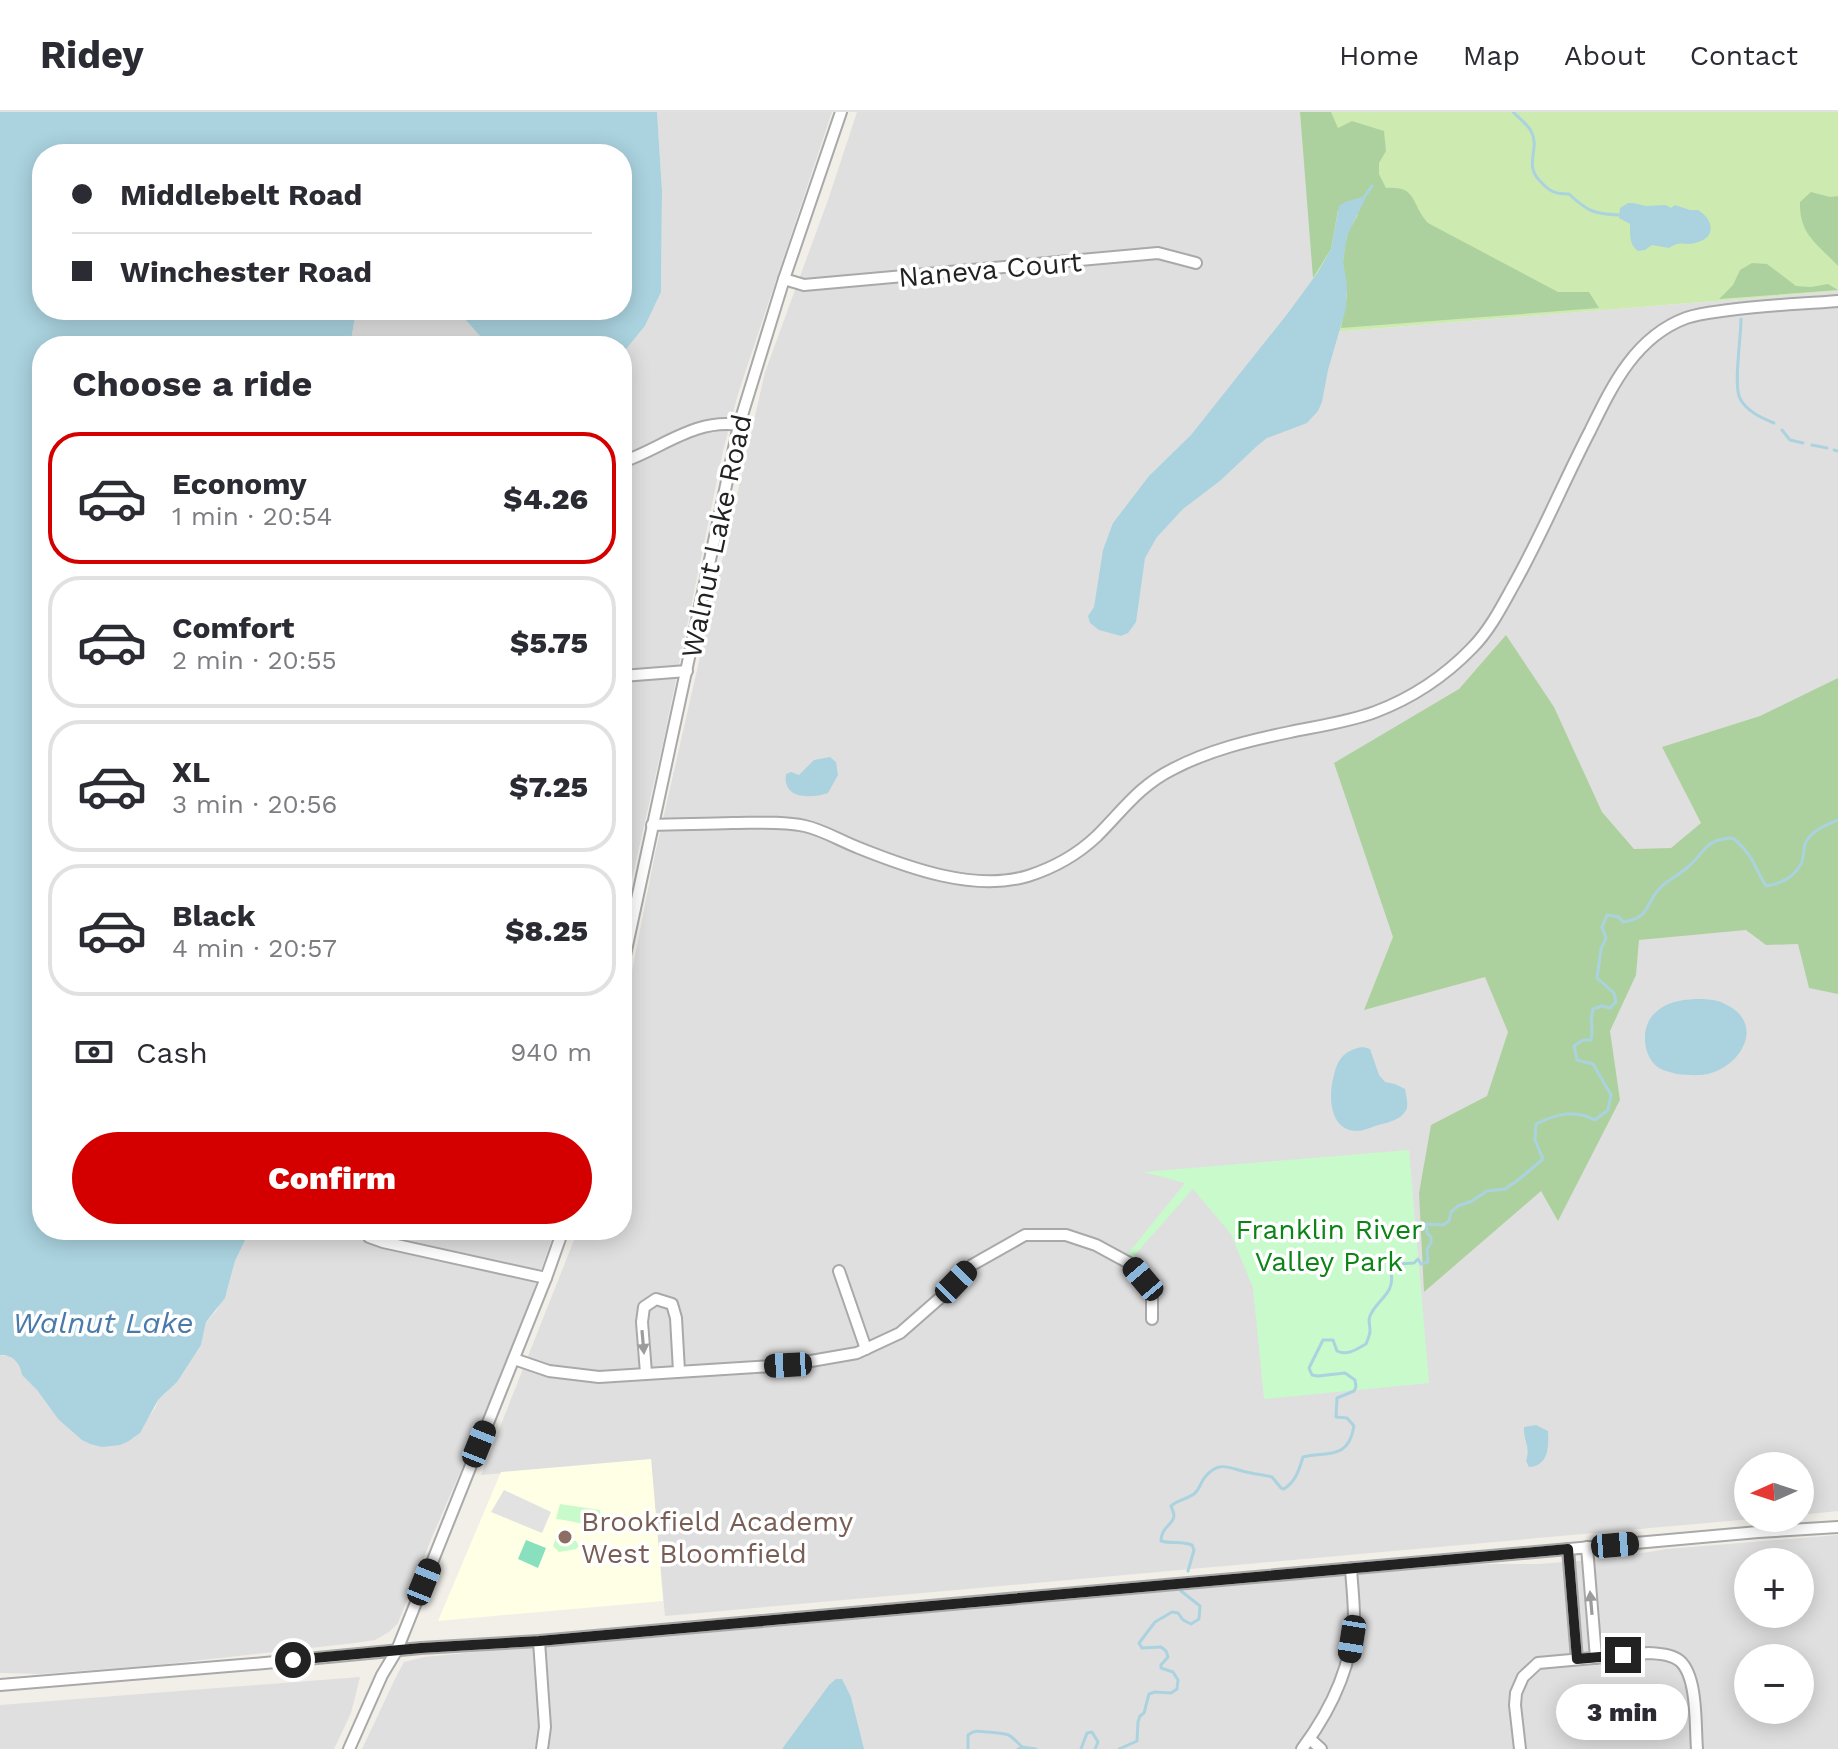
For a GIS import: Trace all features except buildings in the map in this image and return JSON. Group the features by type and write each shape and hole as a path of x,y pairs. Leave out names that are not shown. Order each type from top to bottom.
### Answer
{"street":[{"name":"Walnut Lake Road","path":"632,921 739,425 784,279 841,112"},
{"name":"Naneva Court","path":"784,279 804,285 1158,253 1196,263"},
{"path":"652,825 774,822 807,827 903,864 967,880 1008,880 1045,869 1068,858 1095,838 1141,789 1170,770 1194,758 1258,739 1376,712 1410,696 1456,663 1475,645 1504,602 1612,387 1642,346 1658,332 1687,318 1708,313 1838,301"},
{"path":"632,458 688,432 719,423 739,425"},
{"path":"632,675 687,671"},
{"path":"514,1359 549,1371 599,1377 788,1365 857,1353 900,1333 972,1265 1025,1235 1066,1235 1096,1245 1131,1264 1152,1297 1152,1319"},
{"path":"377,1240 546,1278"},
{"path":"349,1749 382,1675 397,1650 559,1240"},
{"path":"839,1271 866,1349"},
{"path":"646,1373 642,1322 644,1307 656,1299 672,1304 676,1318 679,1371"},
{"path":"0,1685 1838,1527"},
{"path":"1586,1659 1587,1547"},
{"path":"1568,1549 1586,1659"},
{"path":"1302,1749 1334,1700 1349,1659 1354,1617 1351,1568"},
{"path":"539,1641 545,1727 542,1749"},
{"path":"1520,1749 1516,1693 1523,1677 1538,1663 1649,1653 1678,1660 1688,1671 1697,1749"},
{"path":"1310,1739 1321,1749"}],"shaded area":[{"path":"657,112 832,112 738,394 723,451 632,879 632,342 645,326 661,292 662,190"},
{"path":"857,112 1300,112 1321,333 1838,291 1838,1511 1814,1514 1814,1452 1734,1452 1734,1521 665,1616 651,1460 481,1475 574,1240 632,1240 632,971 655,854 765,372"},
{"path":"354,320 466,320 480,336 352,336"},
{"path":"245,1240 551,1240 488,1408 398,1623 375,1640 355,1643 156,1665 41,1674 0,1673 0,1355 19,1363 22,1375 58,1419 90,1444 109,1446 129,1441 201,1345 206,1322 227,1291 235,1261"},
{"name":"Brookfield Academy West Bloomfield","path":"651,1459 663,1601 438,1621 501,1472"},
{"path":"504,1490 551,1512 542,1533 491,1512"},
{"path":"1838,1535 1838,1749 362,1749 404,1662 424,1657 1432,1567 1614,1558 1666,1549"},
{"path":"360,1677 351,1713 334,1749 0,1749 0,1705"}],"green space":[{"path":"1300,112 1838,112 1838,291 1321,333"},
{"path":"1300,112 1331,112 1338,128 1352,121 1384,131 1386,151 1379,163 1379,174 1386,188 1409,193 1428,223 1558,292 1589,292 1599,308 1341,328 1347,296 1343,262 1345,246 1348,232 1358,215 1338,210 1331,249 1313,278"},
{"path":"1811,192 1838,196 1838,266 1811,238 1803,223 1800,202"},
{"path":"1752,263 1767,264 1796,286 1828,284 1838,290 1719,299 1733,285 1740,270"},
{"path":"1506,635 1554,707 1602,812 1634,849 1671,848 1701,823 1662,747 1760,716 1838,678 1838,994 1809,988 1798,944 1766,945 1746,930 1639,940 1636,975 1610,1031 1620,1100 1558,1221 1541,1191 1424,1292 1419,1193 1431,1125 1487,1096 1508,1032 1485,977 1364,1010 1393,937 1334,763 1459,689"},
{"name":"Franklin River Valley Park","path":"1409,1150 1429,1383 1264,1399 1253,1288 1231,1234 1193,1189 1131,1259 1127,1255 1185,1183 1143,1172"},
{"path":"560,1504 600,1510 602,1527 556,1519"},
{"path":"562,1533 566,1533 579,1546 559,1552 553,1546"},
{"path":"526,1540 546,1548 538,1568 518,1559"}],"water":[{"name":"Walnut Lake","path":"0,112 657,112 662,190 661,292 645,326 632,342 632,336 480,336 466,320 632,320 632,144 32,144 32,320 354,320 352,336 32,336 32,1240 245,1240 235,1261 225,1298 206,1322 201,1345 177,1382 158,1400 140,1433 129,1441 102,1447 82,1440 58,1419 22,1375 15,1360 0,1355"},
{"path":"1365,196 1347,236 1343,262 1347,285 1346,308 1318,411 1307,423 1267,438 1183,509 1157,537 1145,558 1136,622 1128,633 1121,636 1099,630 1090,623 1088,616 1094,607 1103,550 1113,523 1149,476 1191,435 1318,272 1331,249 1339,206"},
{"path":"1628,203 1666,205 1671,208 1675,205 1698,210 1710,224 1710,233 1695,243 1669,248 1652,245 1638,251 1632,242 1630,224 1619,218 1620,208"},
{"path":"830,757 836,762 838,775 828,793 806,796 793,793 788,788 786,774 799,775 814,760"},
{"path":"1695,999 1718,1001 1737,1012 1747,1032 1745,1043 1731,1062 1708,1074 1677,1074 1661,1069 1653,1063 1646,1049 1645,1033 1650,1019 1669,1004"},
{"path":"1370,1049 1379,1075 1385,1082 1405,1089 1407,1106 1398,1118 1357,1131 1341,1125 1336,1119 1331,1092 1340,1059 1351,1050"},
{"path":"1536,1425 1548,1431 1547,1450 1544,1460 1529,1467 1524,1427"},
{"path":"836,1679 842,1679 851,1697 864,1749 782,1749 829,1685"}],"waterway":[{"path":"1513,112 1525,123 1534,138 1533,169 1544,185 1553,192 1569,194 1591,210 1619,215"},
{"path":"1365,196 1372,186"},
{"path":"1741,319 1737,370 1739,396 1749,409 1774,423"},
{"path":"1782,430 1790,440 1803,443"},
{"path":"1812,445 1827,448"},
{"path":"1834,450 1838,451"},
{"path":"1188,1571 1194,1550 1192,1545 1161,1541 1162,1536 1173,1519 1171,1506 1194,1494 1203,1479 1215,1468 1272,1477 1284,1489 1294,1479 1303,1457 1335,1452 1347,1445 1354,1426 1347,1418 1336,1417 1337,1398 1354,1391 1355,1380 1345,1373 1312,1375 1309,1368 1323,1340 1333,1340 1337,1351 1345,1353 1366,1344 1370,1317 1389,1290 1391,1273 1399,1264 1414,1263 1418,1259 1421,1264 1428,1262 1427,1249 1431,1237 1426,1224 1443,1225 1458,1206 1487,1191 1505,1189 1543,1159 1535,1140 1536,1124 1565,1114 1595,1120 1608,1110 1611,1095 1593,1064 1577,1060 1574,1046 1583,1040 1591,1040 1593,1009 1602,1006 1610,1008 1616,1002 1614,993 1597,978 1601,949 1606,938 1602,927 1607,915 1619,917 1623,922 1639,917 1662,886 1688,867 1706,847 1723,839 1733,838 1745,850 1766,886 1782,881 1799,867 1809,838 1820,828 1838,820"},
{"path":"1119,1749 1137,1741 1138,1722 1149,1694 1171,1693 1177,1689 1178,1680 1173,1672 1161,1668 1168,1657 1166,1651 1161,1647 1142,1648 1139,1643 1155,1622 1172,1612 1191,1624 1199,1619 1200,1606 1181,1591"},
{"path":"968,1749 968,1735 977,1731 1006,1734 1022,1747"},
{"path":"1081,1749 1087,1733 1092,1732 1098,1742 1095,1749"},
{"path":"1018,1749 1036,1749"}],"place":[{"name":"Brookfield Academy West Bloomfield","path":"565,1537"}],"route":[{"path":"293,1660 539,1641 1568,1549 1577,1659 1623,1655"}]}
